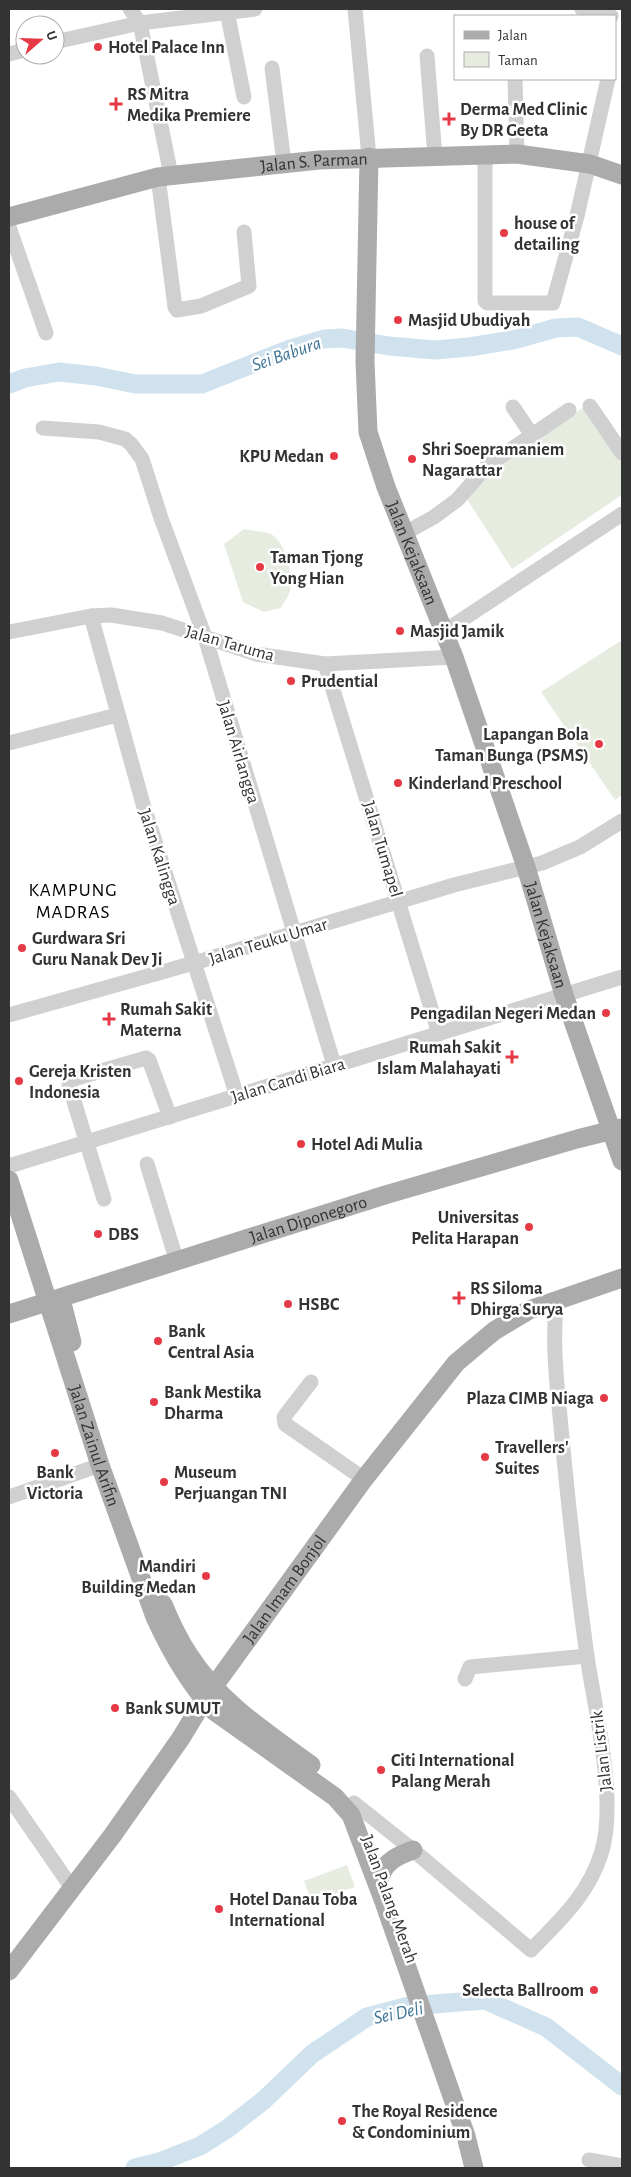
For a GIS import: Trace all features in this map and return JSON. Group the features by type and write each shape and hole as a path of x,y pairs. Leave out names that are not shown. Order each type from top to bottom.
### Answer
{"main road":[{"name":"Jalan S. Parman","path":"9,217 165,176 284,163 369,157 517,154 590,164 622,175"},
{"name":"Jalan Kejaksaan","path":"369,157 365,362 368,432 386,487 445,631 526,867 564,995 616,1129 622,1161"},
{"name":"Jalan Diponegoro","path":"9,1314 386,1195 616,1129"},
{"name":"Jalan Zainul Arifin","path":"10,1166 54,1301 87,1391 114,1487 166,1612 209,1693"},
{"name":"Jalan Imam Bonjol","path":"9,1971 112,1836 181,1738 209,1693 364,1479 462,1358 494,1330 529,1310 622,1278"},
{"name":"Jalan Zainul Arifin","path":"54,1301 100,1465 114,1487"},
{"name":"Jalan Palang Merah","path":"209,1693 214,1711 335,1797 351,1815 409,1963"},
{"name":"Jalan Palang Merah","path":"209,1693 235,1708 345,1791 354,1803 381,1875 439,2049 485,2168"},
{"path":"181,1738 197,1726 220,1723 231,1724"},
{"path":"381,1875 383,1868 390,1862 413,1850"},
{"name":"Jalan Palang Merah","path":"439,2049 474,2168"}],"street":[{"path":"130,9 140,22 165,176 175,307 177,310 201,306 249,286 244,232"},
{"path":"65,40 140,22 255,9"},
{"path":"355,9 369,157"},
{"path":"582,9 607,15"},
{"path":"227,12 244,97"},
{"path":"427,56 435,157"},
{"path":"272,68 284,163"},
{"path":"515,80 517,154"},
{"path":"485,156 485,298 487,303 554,302 590,164 608,80"},
{"path":"9,227 46,333"},
{"path":"590,406 622,452"},
{"path":"513,408 532,435"},
{"path":"405,533 434,517 457,500 487,466 568,410"},
{"name":"Jalan Airlangga","path":"44,428 99,432 125,439 132,444 142,459 161,518 205,637 334,1065"},
{"path":"445,631 622,514"},
{"name":"Jalan Taruma","path":"9,632 91,616 112,615 162,623 256,654 325,664 454,657"},
{"name":"Jalan Kalingga","path":"91,616 117,716 236,1096"},
{"name":"Jalan Tumapel","path":"325,664 439,1034"},
{"path":"9,743 117,716"},
{"name":"Jalan Teuku Umar","path":"9,1015 194,964 454,885 542,863 580,847 622,821"},
{"name":"Jalan Candi Biara","path":"10,1166 622,977"},
{"path":"104,1199 86,1144 70,1085 72,1078 146,1058 149,1060 170,1117"},
{"path":"147,1164 178,1262"},
{"name":"Jalan Listrik","path":"354,1803 413,1850 531,1950 575,1905 602,1854 608,1822 603,1759 587,1656 576,1564 554,1342 557,1299"},
{"path":"312,1382 284,1417 284,1422 287,1426 364,1479"},
{"path":"9,1497 100,1465"},
{"path":"465,1679 470,1667 587,1656"},
{"path":"9,1797 72,1888"},
{"path":"589,2160 622,2166"}],"green space":[{"path":"587,405 622,459 622,495 512,569 465,496 476,478"},
{"name":"Taman Tjong Yong Hian","path":"244,529 271,534 276,538 285,553 290,571 291,587 281,608 264,612 243,602 224,544"},
{"name":"Lapangan Bola Taman Bunga (PSMS)","path":"622,640 622,795 615,800 541,692"},
{"path":"347,1865 355,1887 312,1902 304,1881"}],"waterway":[{"name":"Sei Babura","path":"9,384 25,378 59,372 96,376 135,384 202,384 290,349 324,339 342,338 389,346 435,350 513,340 556,328 578,327 622,346"},
{"name":"Sei Deli","path":"135,2168 159,2162 200,2146 227,2129 264,2100 312,2054 367,2017 409,2006 485,2000 546,2027 622,2086"}],"place":[{"name":"Hotel Palace Inn","path":"98,47"},
{"name":"RS Mitra Medika Premiere","path":"116,104"},
{"name":"Derma Med Clinic By DR Geeta","path":"449,119"},
{"name":"house of detailing","path":"504,233"},
{"name":"Masjid Ubudiyah","path":"398,320"},
{"name":"KPU Medan","path":"334,456"},
{"name":"Shri Soepramaniem Nagarattar","path":"412,459"},
{"name":"Taman Tjong Yong Hian","path":"260,567"},
{"name":"Masjid Jamik","path":"400,631"},
{"name":"Prudential","path":"291,681"},
{"name":"Lapangan Bola Taman Bunga (PSMS)","path":"599,744"},
{"name":"Kinderland Preschool","path":"398,783"},
{"name":"Gurdwara Sri Guru Nanak Dev Ji","path":"22,948"},
{"name":"Pengadilan Negeri Medan","path":"606,1013"},
{"name":"Rumah Sakit Materna","path":"109,1019"},
{"name":"Rumah Sakit Islam Malahayati","path":"512,1057"},
{"name":"Gereja Kristen Indonesia","path":"19,1081"},
{"name":"Hotel Adi Mulia","path":"301,1144"},
{"name":"Universitas Pelita Harapan","path":"529,1227"},
{"name":"DBS","path":"98,1234"},
{"name":"RS Siloma Dhirga Surya","path":"459,1298"},
{"name":"HSBC","path":"288,1304"},
{"name":"Bank Central Asia","path":"158,1341"},
{"name":"Plaza CIMB Niaga","path":"604,1398"},
{"name":"Bank Mestika Dharma","path":"154,1402"},
{"name":"Bank Victoria","path":"55,1453"},
{"name":"Travellers' Suites","path":"485,1457"},
{"name":"Museum Perjuangan TNI","path":"164,1482"},
{"name":"Mandiri Building Medan","path":"206,1576"},
{"name":"Bank SUMUT","path":"115,1708"},
{"name":"Citi International Palang Merah","path":"381,1770"},
{"name":"Hotel Danau Toba International","path":"219,1909"},
{"name":"Selecta Ballroom","path":"594,1990"},
{"name":"The Royal Residence & Condominium","path":"342,2121"}],"district":[{"name":"KAMPUNG MADRAS","path":"73,900"}]}
